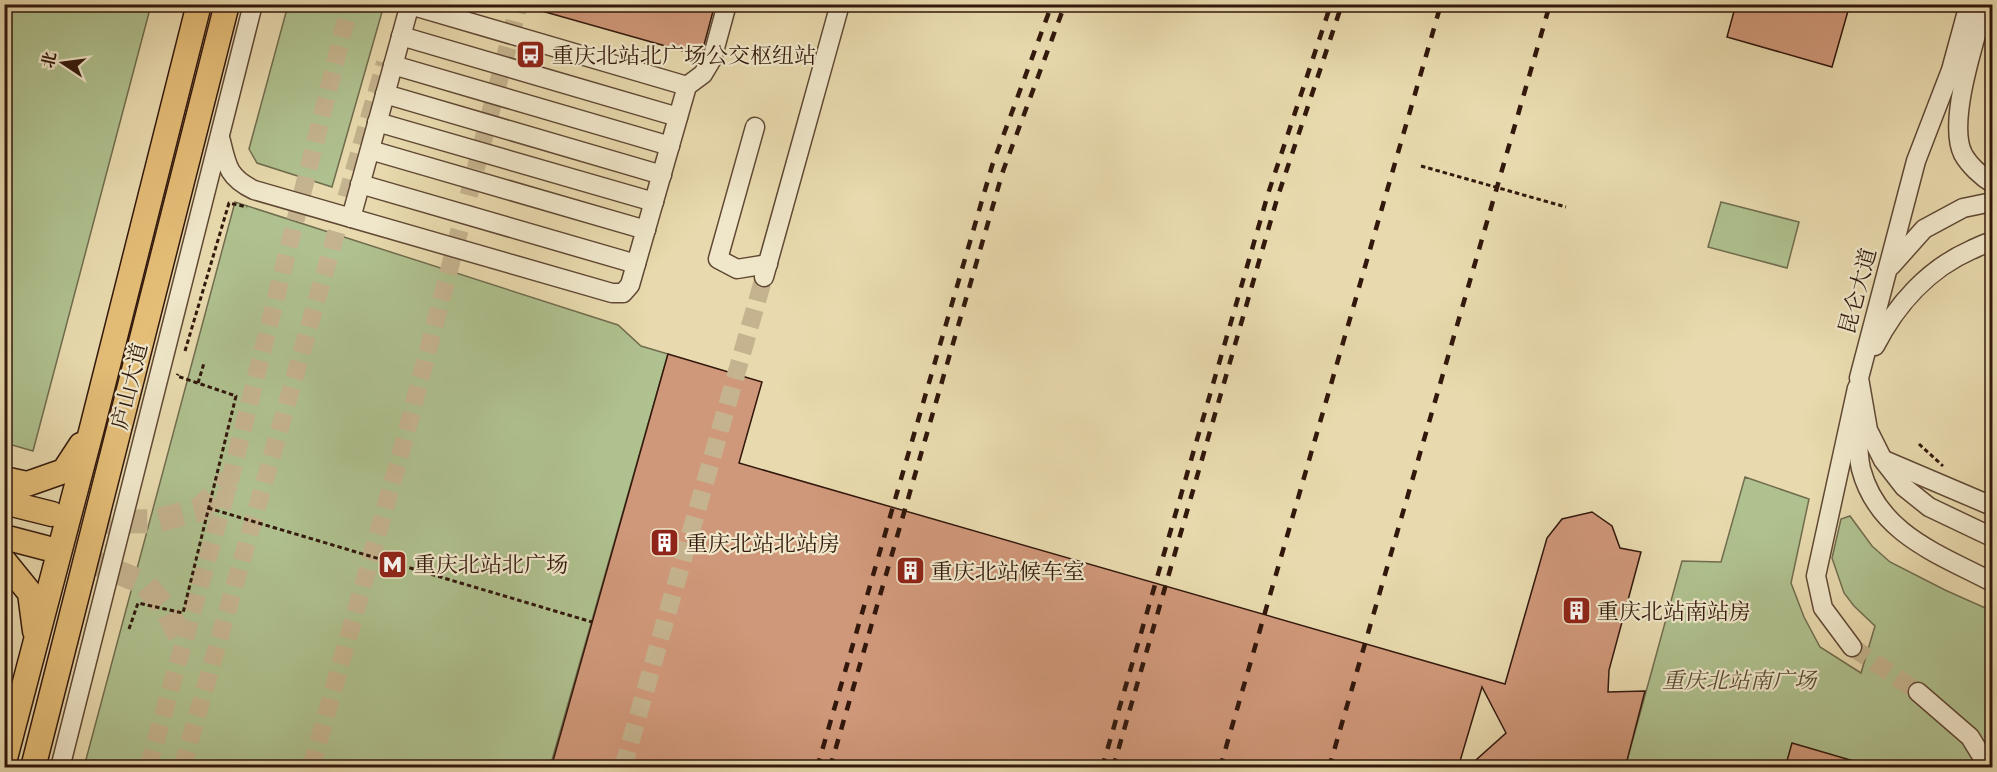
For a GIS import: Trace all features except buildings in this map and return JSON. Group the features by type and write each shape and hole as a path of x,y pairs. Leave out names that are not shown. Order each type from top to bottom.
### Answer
{"main road":[{"name":"庐山大道","path":"4,762 92,428 199,4"},
{"name":"庐山大道","path":"33,768 227,4"},
{"path":"4,479 27,484 64,471 92,428"},
{"path":"4,502 52,514"},
{"path":"4,537 46,548"},
{"path":"4,561 30,593 37,640"}],"street":[{"name":"庐山大道","path":"60,768 253,4"},
{"path":"220,136 226,165 233,177 254,190 612,293 623,293 627,290 636,264 687,86 703,74 712,59 727,4"},
{"path":"755,127 718,259 737,269 766,271 840,4"},
{"name":"昆仑大道","path":"1969,4 1951,70 1916,161 1859,378 1868,430 1883,460 1904,487 1929,507 1992,537"},
{"path":"1985,4 1966,74 1959,110 1958,132 1963,154 1984,178 1992,183"},
{"path":"351,218 410,5 687,86"},
{"path":"401,36 678,117"},
{"path":"393,65 670,146"},
{"path":"385,94 662,175"},
{"path":"377,122 654,202"},
{"path":"370,150 646,230"},
{"path":"360,184 636,264"},
{"path":"1887,270 1924,229 1963,208 1992,202"},
{"path":"1852,647 1823,608 1816,576 1859,378 1887,323 1919,285 1955,257 1992,242"},
{"path":"1859,378 1857,447 1866,486 1875,503 1899,530 1912,540 1992,582"},
{"path":"1883,460 1992,506"},
{"path":"1918,692 1970,737 1989,768"}],"path":[{"path":"1421,166 1566,207"},
{"path":"184,354 230,202 249,207"},
{"path":"198,383 204,363"},
{"path":"129,629 138,603 183,613 236,396 177,376 180,365"},
{"path":"208,508 592,622"}],"green space":[{"path":"4,5 151,5 33,451 5,443"},
{"path":"288,5 384,5 332,187 257,163 249,149"},
{"name":"重庆北站北广场","path":"235,202 618,325 641,346 668,354 550,767 84,767"},
{"path":"1721,202 1799,222 1787,268 1708,247"},
{"name":"重庆北站南广场","path":"1745,477 1809,499 1791,583 1804,617 1820,647 1861,673 1875,626 1844,593 1832,558 1841,519 1850,516 1872,546 1890,562 1992,611 1992,767 1625,768 1682,561 1721,562"}],"tunnel":[{"path":"148,768 230,480 350,4"},
{"path":"311,768 403,445 519,4"},
{"path":"182,768 385,63"},
{"path":"623,768 764,277"},
{"path":"52,514 103,522 154,521 199,510 230,480"},
{"path":"46,548 84,558 144,583 165,607 183,643"},
{"path":"1852,647 1918,692"}],"railway":[{"path":"817,768 992,166 1052,4"},
{"path":"830,768 1003,171 1065,4"},
{"path":"1102,768 1268,194 1331,4"},
{"path":"1113,768 1277,199 1342,4"},
{"path":"1220,768 1441,4"},
{"path":"1329,768 1550,4"}],"place":[{"name":"重庆北站北广场公交枢纽站","path":"531,55"},
{"name":"重庆北站北站房","path":"665,543"},
{"name":"重庆北站北广场","path":"393,564"},
{"name":"重庆北站候车室","path":"910,571"},
{"name":"重庆北站南站房","path":"1576,611"}]}
